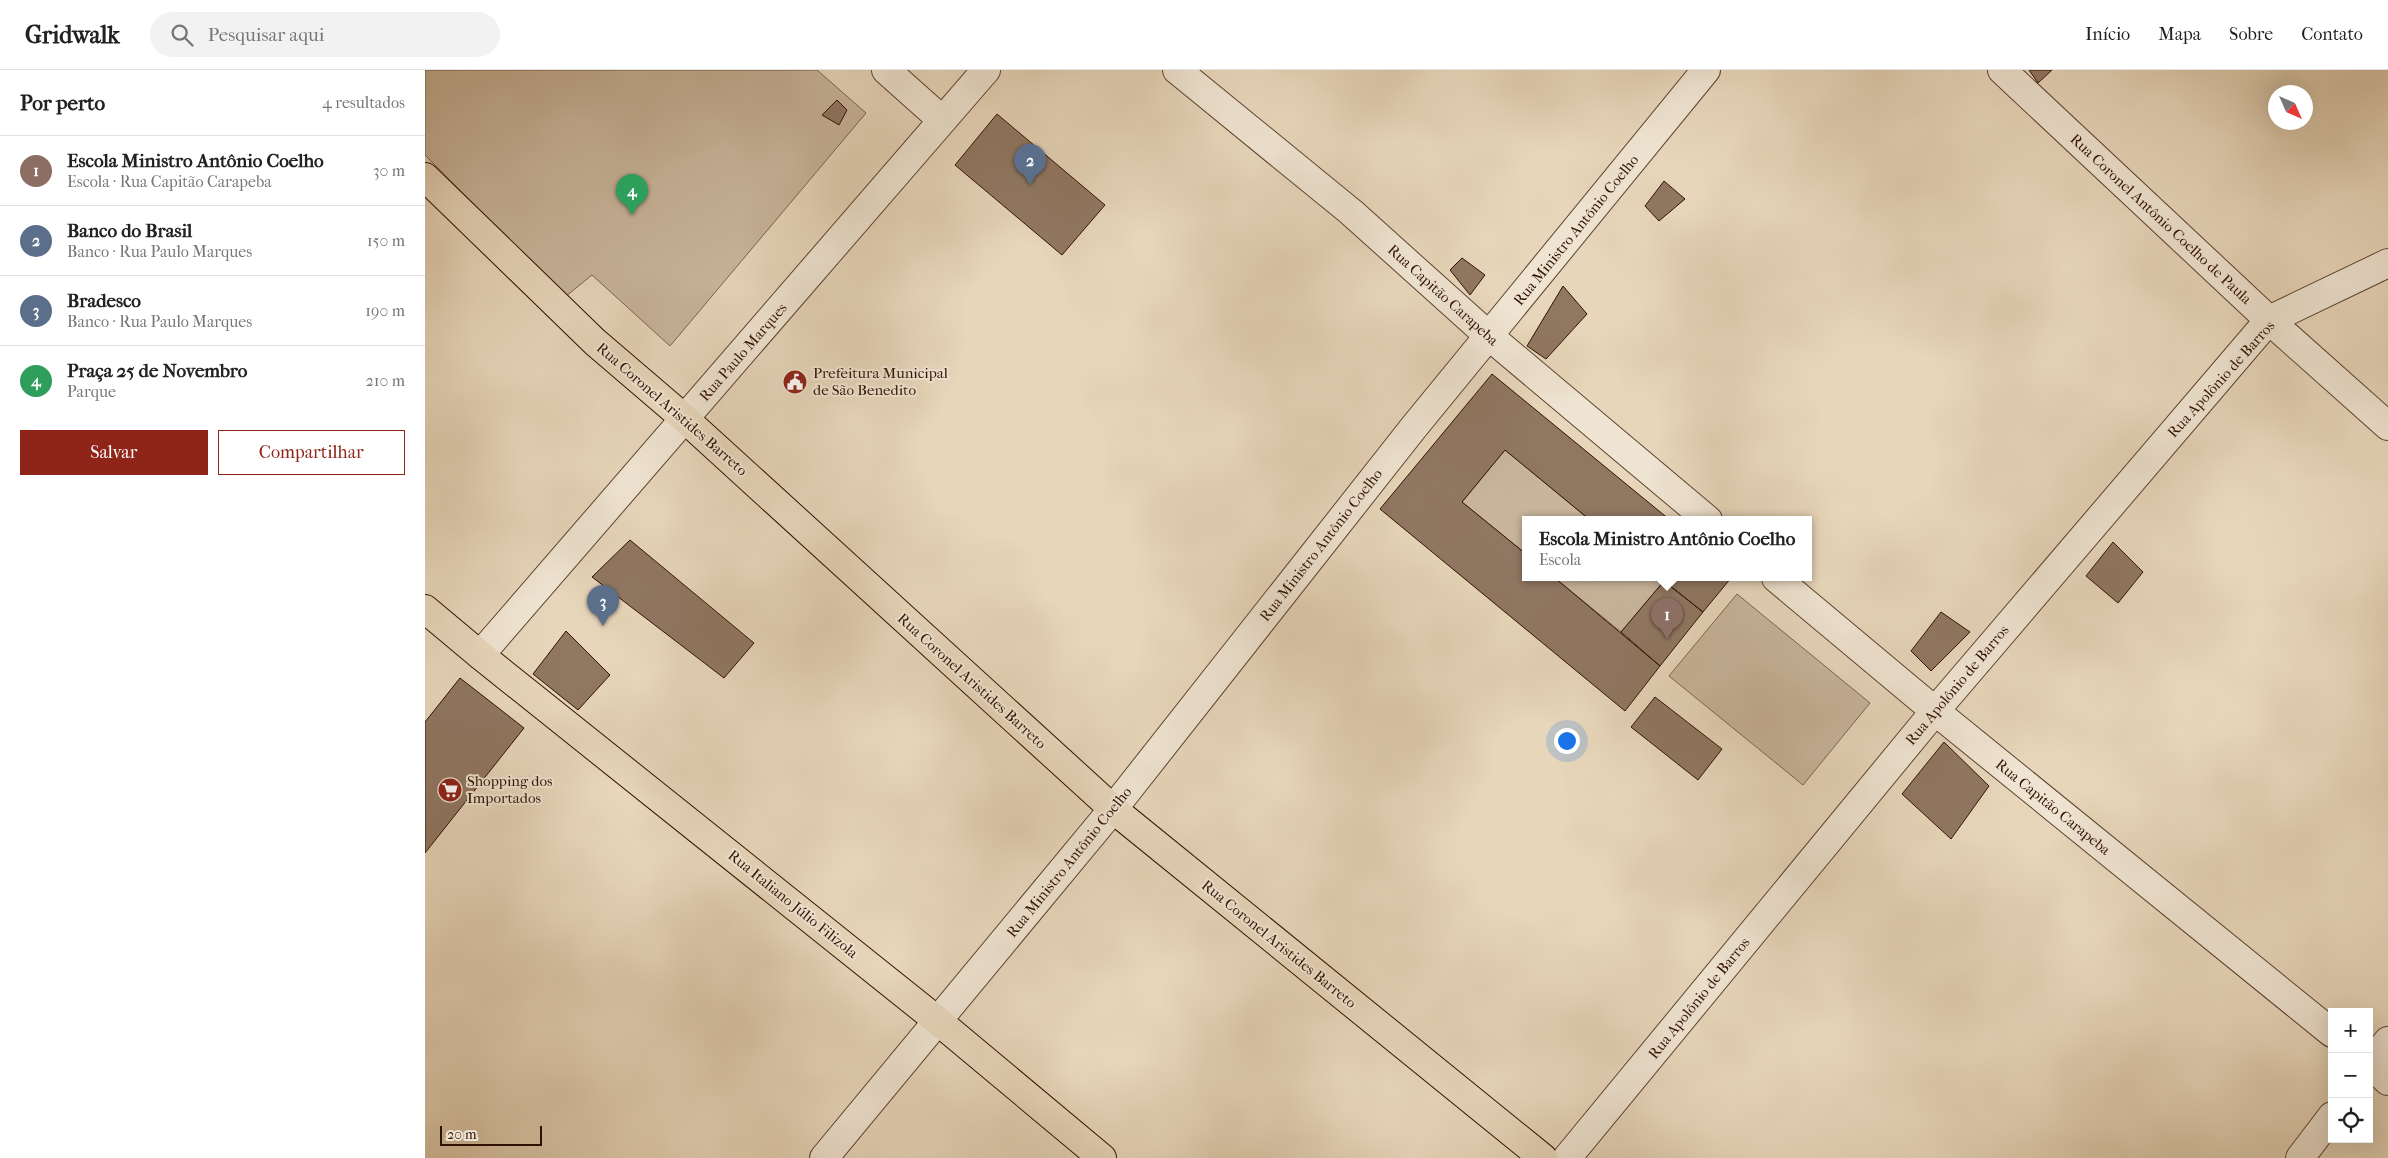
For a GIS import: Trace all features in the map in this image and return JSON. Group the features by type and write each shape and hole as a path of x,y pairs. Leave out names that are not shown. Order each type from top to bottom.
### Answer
{"main road":[{"name":"Rua Coronel Aristides Barreto","path":"425,177 595,342 685,419 1113,809 1543,1158"},
{"name":"Rua Italiano Júlio Filizola","path":"425,609 938,1021 1102,1158"}],"street":[{"path":"886,70 942,120"},
{"name":"Rua Paulo Marques","path":"480,655 986,70"},
{"name":"Rua Capitão Carapeba","path":"1177,70 1351,212 1489,336 1703,516"},
{"name":"Rua Ministro Antônio Coelho","path":"824,1158 1113,809 1408,435 1706,70"},
{"name":"Rua Coronel Antônio Coelho de Paula","path":"2002,70 2269,320 2388,426"},
{"name":"Rua Apolônio de Barros","path":"1567,1158 1935,711 2269,320 2388,263"},
{"name":"Rua Capitão Carapeba","path":"1781,581 1935,711 2328,1029"},
{"path":"2373,1059 2388,1041"},
{"path":"2373,1068 2388,1081"},
{"path":"2300,1158 2328,1121"}],"shaded area":[{"path":"425,70 817,70 866,113 670,346 592,275 565,297 425,155"},
{"path":"1505,450 1585,516 1522,516 1522,551 1462,502"},
{"path":"1559,581 1664,581 1621,632"},
{"path":"1737,594 1870,703 1803,785 1669,676"}],"building":[{"path":"2029,70 2052,70 2038,83"},
{"path":"837,100 847,110 839,125 822,115"},
{"path":"997,114 1105,205 1062,255 955,165"},
{"path":"1664,181 1685,199 1659,221 1645,206"},
{"path":"1462,258 1485,275 1470,295 1450,270"},
{"path":"1563,286 1587,314 1546,359 1527,346"},
{"path":"1492,374 1665,516 1585,516 1505,450 1462,502 1522,551 1522,581 1559,581 1660,666 1625,711 1380,509"},
{"path":"630,540 754,643 724,678 592,577"},
{"path":"2113,542 2143,572 2118,603 2086,576"},
{"path":"1664,581 1729,581 1703,612"},
{"path":"1664,581 1703,612 1660,666 1621,632"},
{"path":"1941,612 1970,632 1931,671 1911,651"},
{"path":"566,631 610,675 578,710 533,674"},
{"name":"Shopping dos Importados","path":"460,678 524,728 425,853 425,722"},
{"path":"1655,697 1722,749 1698,780 1631,727"},
{"path":"1944,742 1989,786 1951,839 1902,794"}],"place":[{"name":"Banco do Brasil","path":"1030,185"},
{"name":"Praça 25 de Novembro","path":"632,215"},
{"name":"Prefeitura Municipal de São Benedito","path":"795,382"},
{"name":"Bradesco","path":"603,626"},
{"name":"Escola Ministro Antônio Coelho","path":"1667,639"},
{"name":"Shopping dos Importados","path":"450,790"}]}
